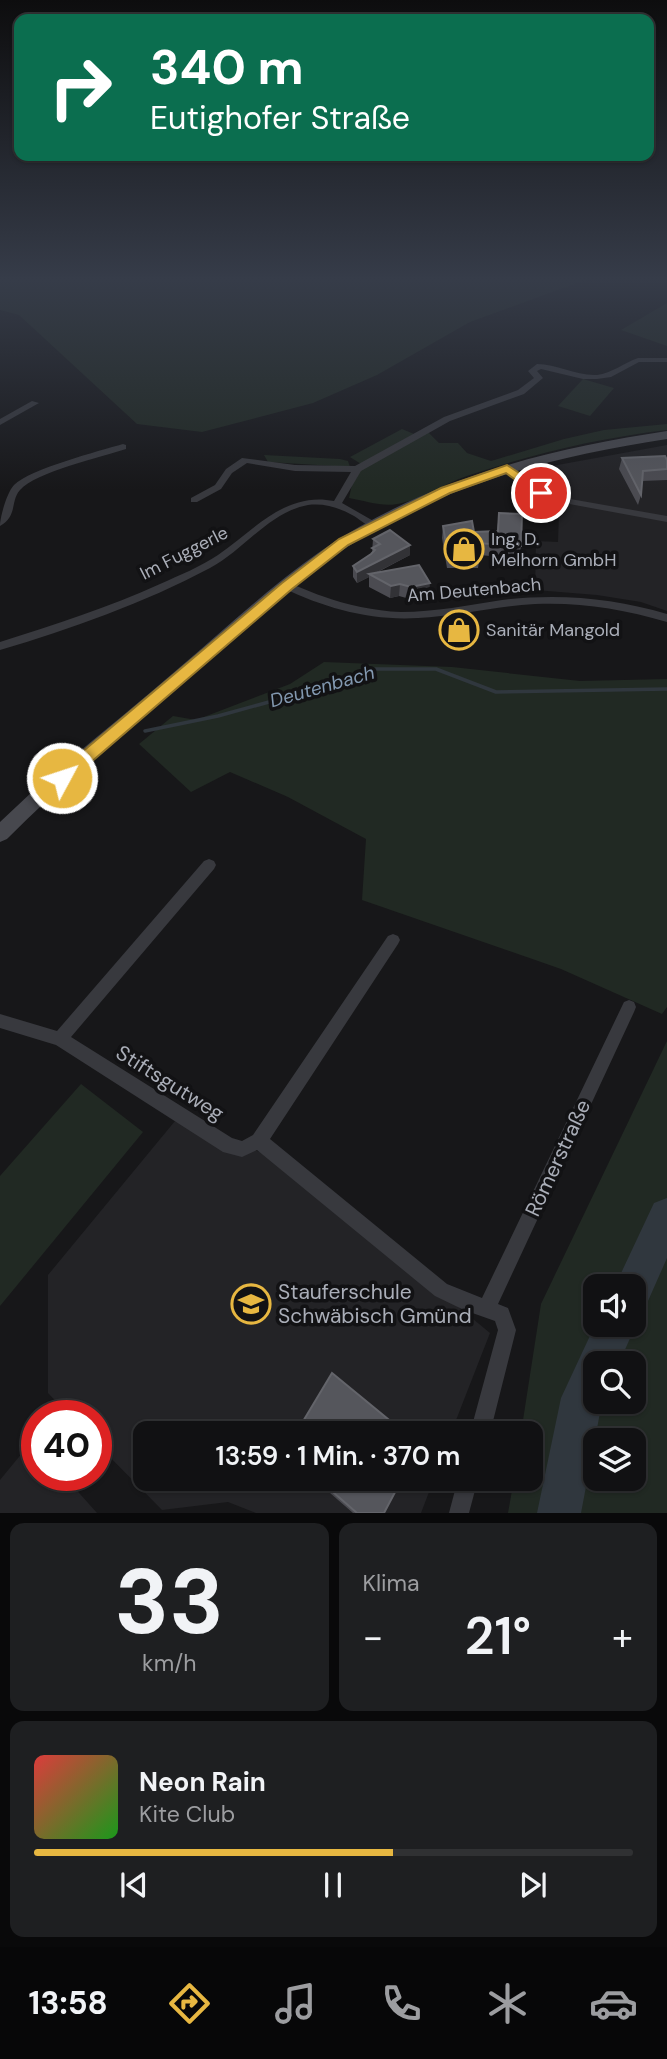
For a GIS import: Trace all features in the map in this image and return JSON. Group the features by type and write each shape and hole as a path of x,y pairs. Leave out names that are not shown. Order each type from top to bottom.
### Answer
{"street":[{"path":"374,525 337,504 357,470 447,419 521,392 539,378 532,371 540,366 583,377 597,377 608,375 638,360 667,360"},
{"path":"0,422 35,402"},
{"path":"0,834 323,556 374,525 445,491 507,469 575,450 667,435"},
{"path":"0,523 9,511 11,497 16,488 30,477 123,447"},
{"path":"194,500 218,487 229,471 245,460 295,468 357,470"},
{"path":"507,469 533,488 556,499 667,519"},
{"name":"Im Fuggerle","path":"0,646 114,607 208,565 232,551 290,508 312,502 337,504"},
{"name":"Am Deutenbach","path":"287,586 346,607 386,615 438,613 553,600 596,603 667,618"},
{"path":"60,1039 209,865"},
{"path":"393,940 259,1141 441,1290 502,1314 507,1330 483,1421"},
{"name":"Römerstraße","path":"487,1308 629,1007"},
{"name":"Stiftsgutweg","path":"0,1021 60,1039 229,1146 243,1149 259,1141"},
{"path":"459,1513 465,1491"}],"shaded area":[{"path":"55,349 423,349 377,375 313,403 202,432 137,424"},
{"path":"583,379 614,388 590,416 558,406"},
{"path":"667,424 667,430 591,442 516,461 459,479 402,503 382,504 349,498 353,480 362,469 427,431 439,443 458,443 467,453 491,461 604,430"},
{"path":"402,429 414,434 361,464 350,457"},
{"path":"667,445 667,611 641,602 597,595 535,590 536,541 558,542 559,512 563,495 545,488 538,479 540,471 552,466"},
{"path":"264,455 340,459 348,461 350,467 268,462"},
{"path":"324,662 452,667 580,681 667,679 667,1007 662,1014 561,969 362,900 366,839 288,797 230,772 191,792 139,744 173,716 196,720 290,684"},
{"path":"667,1041 667,1513 508,1513 512,1491 543,1491 543,1421 523,1421 541,1304"},
{"path":"81,1084 143,1132 0,1306 0,1176"},
{"name":"Stauferschule Schwäbisch Gmünd","path":"175,1121 214,1140 276,1156 490,1333 456,1421 133,1421 133,1481 112,1459 112,1400 55,1400 48,1393 48,1275"},
{"path":"21,1454 21,1491 77,1491 97,1513 0,1513 0,1480"},
{"name":"Stauferschule Schwäbisch Gmünd","path":"143,1491 429,1491 421,1513 256,1513 228,1502 162,1510"}],"building":[{"path":"665,456 667,469 643,471 641,495 622,458"},
{"path":"499,513 522,514 521,546 477,543 480,555 448,556 443,526 472,521 474,532 498,531"},
{"path":"390,530 410,545 357,572 353,566 380,544 373,539"},
{"path":"419,565 430,583 411,587 400,584 391,586 369,574"},
{"path":"332,1373 390,1421 303,1421"},
{"path":"332,1491 396,1491 384,1513 357,1513"}],"waterway":[{"name":"Deutenbach","path":"145,731 218,716 327,686 376,669 436,669 496,692 667,689"},
{"path":"640,1274 667,1216"},
{"path":"604,1351 610,1337"},
{"path":"559,1513 583,1396"}],"place":[{"name":"Ing. D. Melhorn GmbH","path":"464,549"},
{"name":"Sanitär Mangold","path":"459,630"},
{"name":"Stauferschule Schwäbisch Gmünd","path":"251,1304"}],"route":[{"path":"62,778 287,586 344,542 445,491 507,469 541,493"}]}
